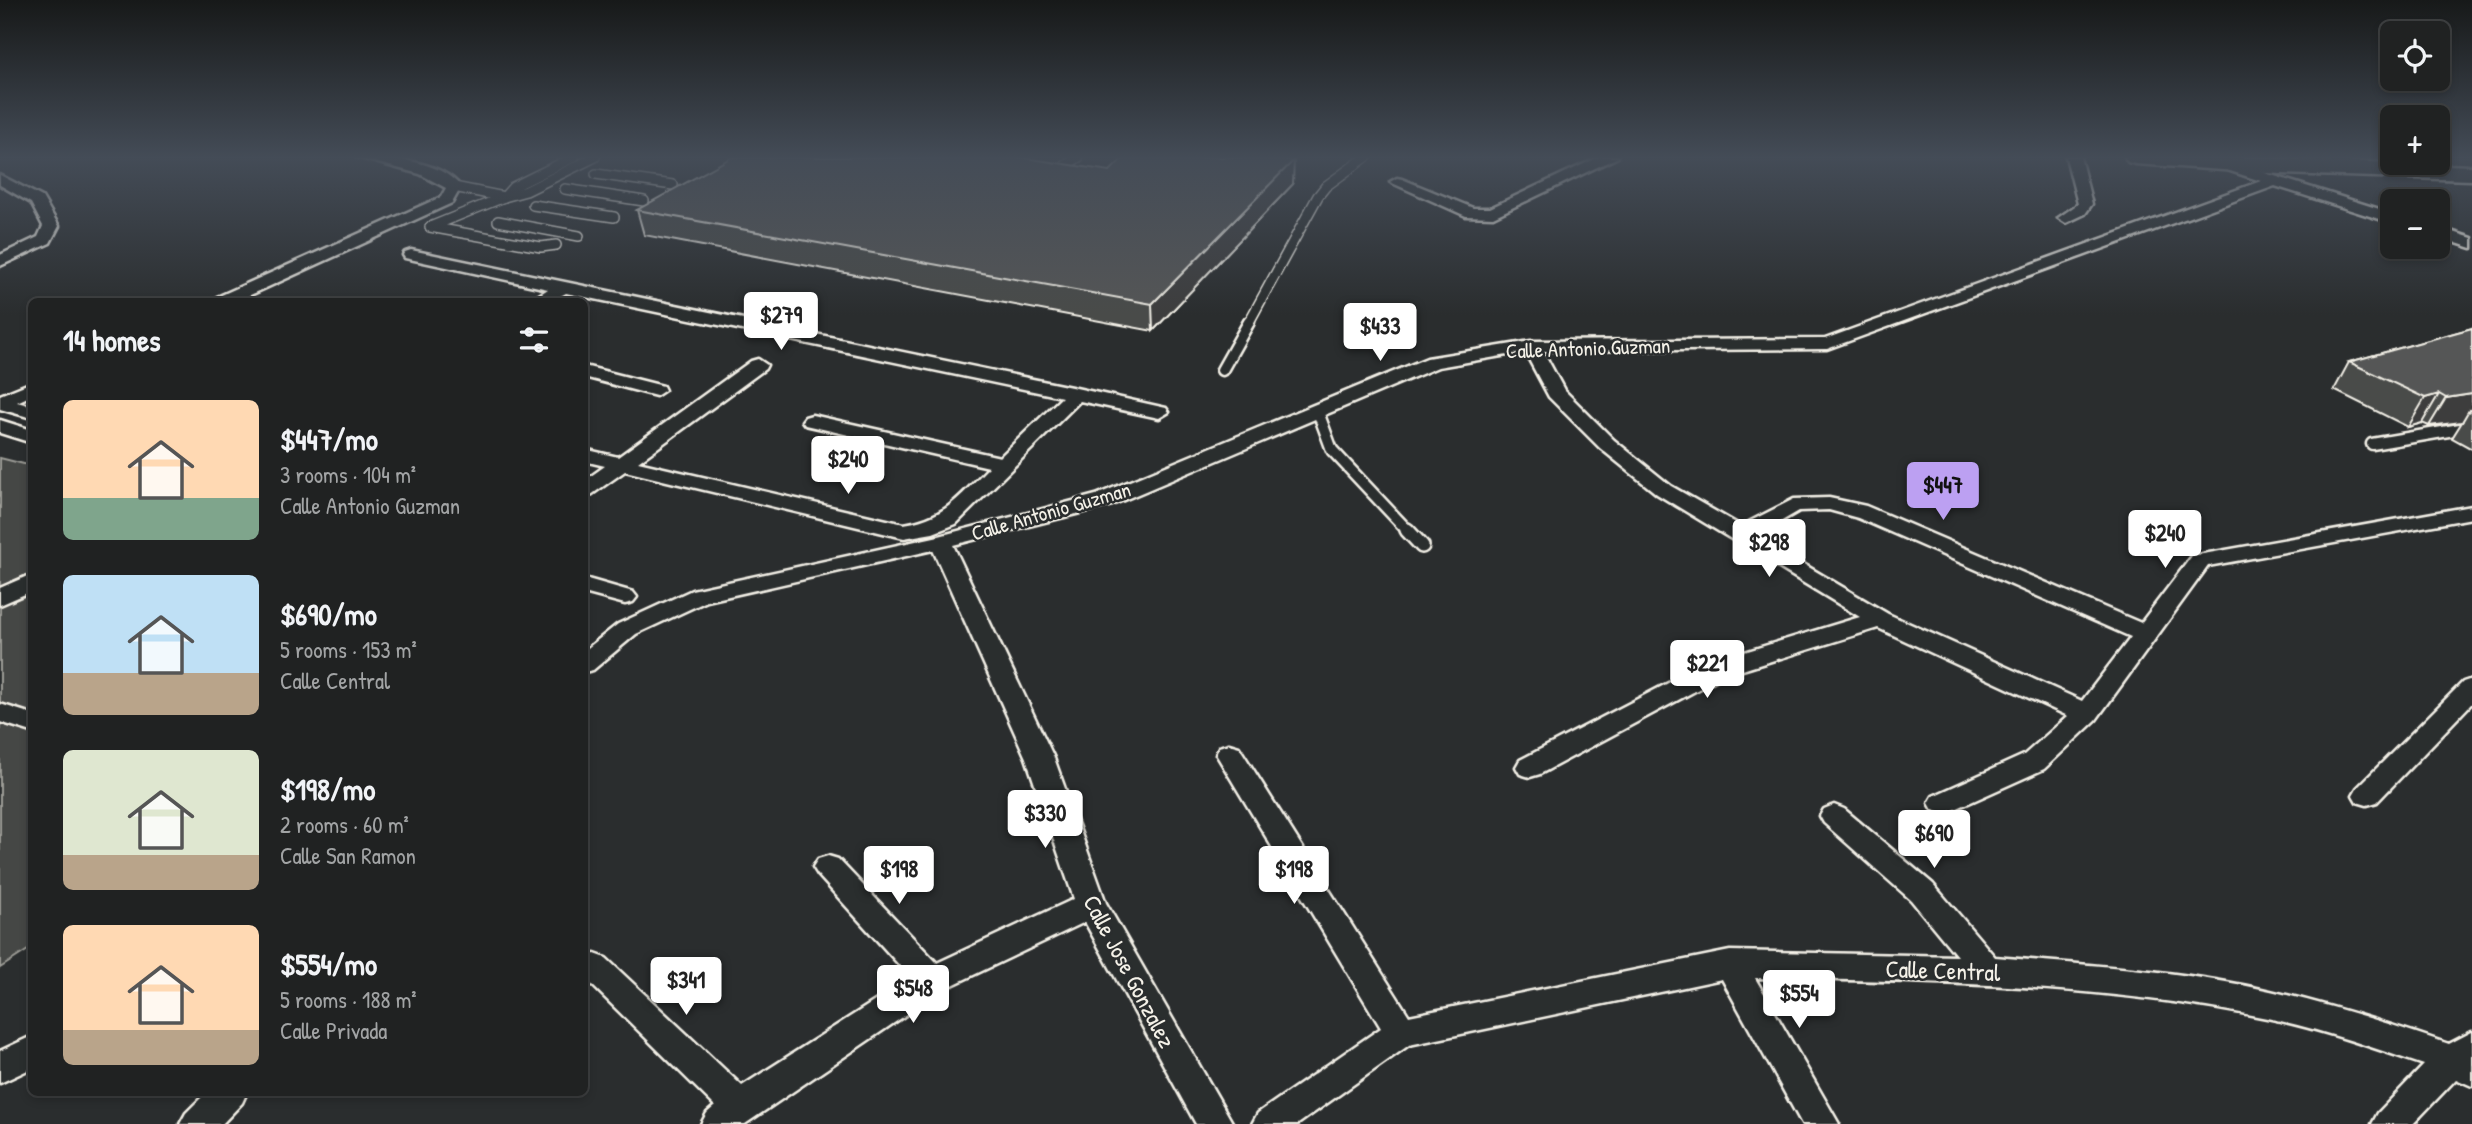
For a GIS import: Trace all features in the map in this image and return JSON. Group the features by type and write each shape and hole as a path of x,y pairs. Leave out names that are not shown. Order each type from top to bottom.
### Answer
{"street":[{"path":"0,261 44,240 51,226 42,209"},
{"path":"230,298 426,209"},
{"path":"1463,209 1482,214 1498,209"},
{"path":"2066,218 2081,209"},
{"name":"Calle Antonio Guzman","path":"588,661 627,629 700,594 940,542 1104,500 1434,362 1531,346 1827,344 2197,209"},
{"path":"2450,236 2472,243"},
{"path":"411,255 1159,412"},
{"path":"544,298 565,286"},
{"path":"1531,346 1556,393 1607,443 1664,490 1880,620 2087,714"},
{"path":"588,488 758,365"},
{"path":"588,372 656,390"},
{"path":"0,402 28,390"},
{"path":"588,456 904,531 925,528 948,519 1076,394"},
{"path":"0,402 28,411"},
{"path":"812,421 1004,464"},
{"path":"0,426 28,436"},
{"path":"1740,536 1794,505 1829,504 1866,513 2145,634"},
{"path":"1943,803 2034,762 2087,714 2200,561 2472,512"},
{"name":"Calle Jose Gonzalez","path":"940,542 1040,758 1091,905 1144,1003 1215,1124"},
{"path":"0,598 28,583"},
{"path":"588,586 625,597"},
{"path":"1530,767 1714,670 1880,620"},
{"path":"2367,795 2472,688"},
{"path":"0,713 28,722"},
{"path":"1230,754 1401,1032"},
{"path":"1834,816 1922,892 1987,970"},
{"path":"828,867 933,980"},
{"path":"595,967 730,1115 933,980 1091,905"},
{"path":"1730,964 1821,1124"},
{"name":"Calle Central","path":"1270,1124 1401,1032 1730,964 1987,970 2131,982 2268,1004 2465,1059"},
{"path":"0,1068 28,1053"},
{"path":"2390,1124 2465,1059"},
{"path":"198,1124 226,1096"}],"lane":[{"path":"472,209 432,225 432,229 541,247 556,245"},
{"path":"561,209 614,218"},
{"path":"1222,370 1311,209"},
{"path":"498,221 579,236"},
{"path":"1318,412 1332,450 1422,547"},
{"path":"2372,444 2472,427"}],"shaded area":[{"path":"0,458 28,465 28,950 0,968"}],"building":[{"path":"638,209 1245,209 1152,304"},
{"path":"2472,328 2472,394 2446,398 2439,394 2425,398 2349,362"}]}
